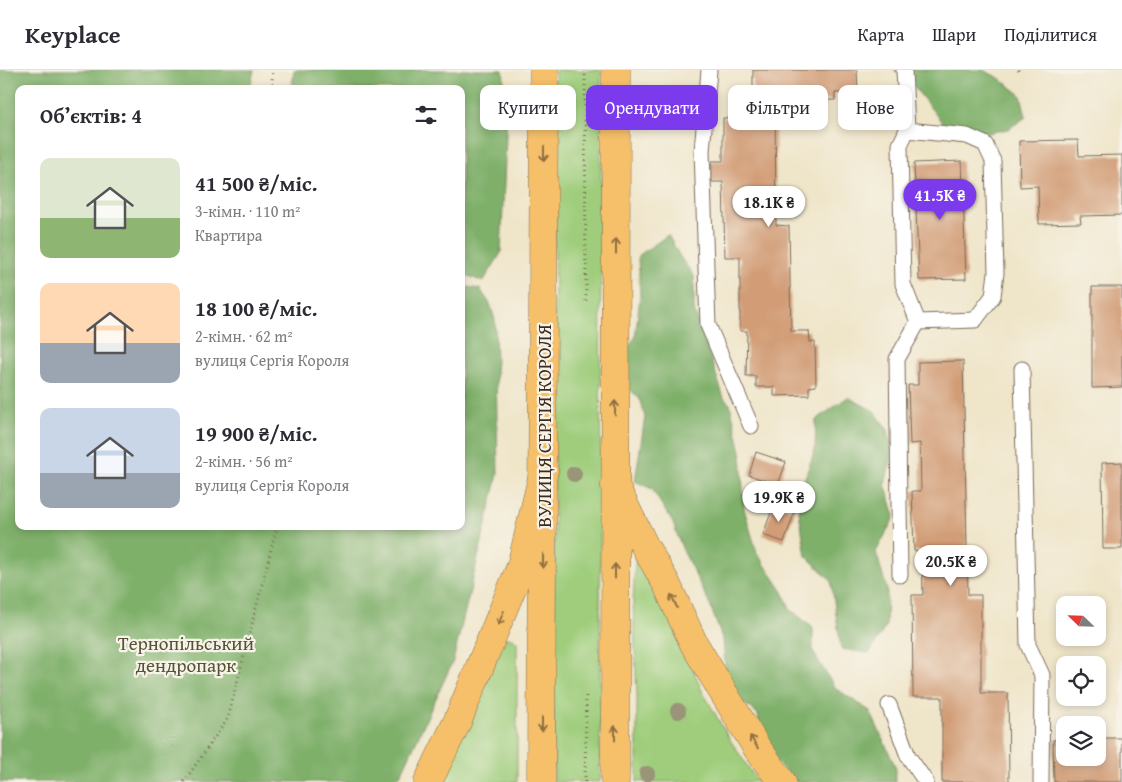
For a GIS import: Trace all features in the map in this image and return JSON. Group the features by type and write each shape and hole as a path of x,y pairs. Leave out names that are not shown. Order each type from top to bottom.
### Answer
{"main road":[{"name":"ВУЛИЦЯ СЕРГІЯ КОРОЛЯ","path":"541,782 544,470 544,70"},
{"path":"615,782 616,70"},
{"path":"428,782 462,712 521,566 544,470"},
{"path":"615,486 644,545 666,583 694,644 757,748 782,782"}],"lane":[{"path":"710,70 702,151 708,325 751,426"},
{"path":"904,70 905,85"},
{"path":"907,130 968,136 985,144 993,161 996,273 993,296 975,320 918,322 903,284 900,145 907,130"},
{"path":"900,575 897,359 918,322"},
{"path":"1022,369 1028,645 1042,675 1042,782"},
{"path":"889,705 908,756 926,782"}],"path":[{"path":"271,85 273,70"},
{"path":"184,782 228,718 276,530"}],"green space":[{"name":"Тернопільський дендропарк","path":"0,70 254,70 251,85 15,85 15,530 465,530 465,287 480,289 490,304 495,320 498,473 453,661 402,772 394,782 0,782"},
{"path":"294,70 503,70 504,85 480,85 480,130 506,130 501,253 483,282 465,275 465,85 292,85"},
{"path":"555,70 601,70 601,85 586,85 586,130 601,130 600,782 554,782 555,130 576,130 576,85 555,85"},
{"path":"894,70 983,70 999,78 1021,95 1026,117 1008,129 960,135 948,130 908,79"},
{"path":"668,235 680,257 694,276 694,310 724,398 730,404 741,452 744,509 757,553 783,592 790,609 813,628 813,652 835,688 870,711 896,768 895,782 796,782 761,747 758,714 728,691 723,641 710,605 682,548 673,523 652,489 635,481 645,417 639,398 624,384 626,349 635,338 640,297 638,256"},
{"path":"848,397 874,411 888,430 892,456 885,484 895,516 876,552 887,590 886,626 869,653 841,649 831,580 806,556 797,499 815,450 816,420"},
{"path":"636,543 674,619 701,689 730,740 758,782 637,782 637,696 633,603"},
{"path":"506,638 513,638 517,642 517,782 437,782"}],"building":[{"path":"753,70 857,70 858,85 838,85 838,93 835,93 835,100 828,100 828,85 753,85"},
{"path":"723,118 728,118 728,130 775,130 776,225 789,226 791,331 809,331 810,342 815,342 816,386 809,387 809,395 774,396 774,387 756,387 756,376 746,376 747,331 740,331 740,257 725,257 723,182 712,182 712,161 723,161"},
{"path":"1078,140 1079,156 1122,155 1122,215 1080,216 1081,223 1039,224 1038,186 1020,187 1019,141"},
{"path":"962,161 966,279 919,280 914,163"},
{"path":"1092,287 1122,287 1122,387 1092,388"},
{"path":"963,361 968,595 981,595 981,693 1008,693 1009,782 942,782 942,697 913,697 912,595 923,595 922,551 914,551 912,491 921,491 920,443 910,444 908,385 918,385 918,362"},
{"path":"756,452 786,462 778,485 749,475"},
{"path":"1122,462 1122,549 1103,549 1102,463"},
{"path":"774,504 795,511 784,542 763,535"},
{"path":"1106,738 1122,738 1122,782 1054,782 1053,740 1056,740 1056,766 1106,766"}]}
